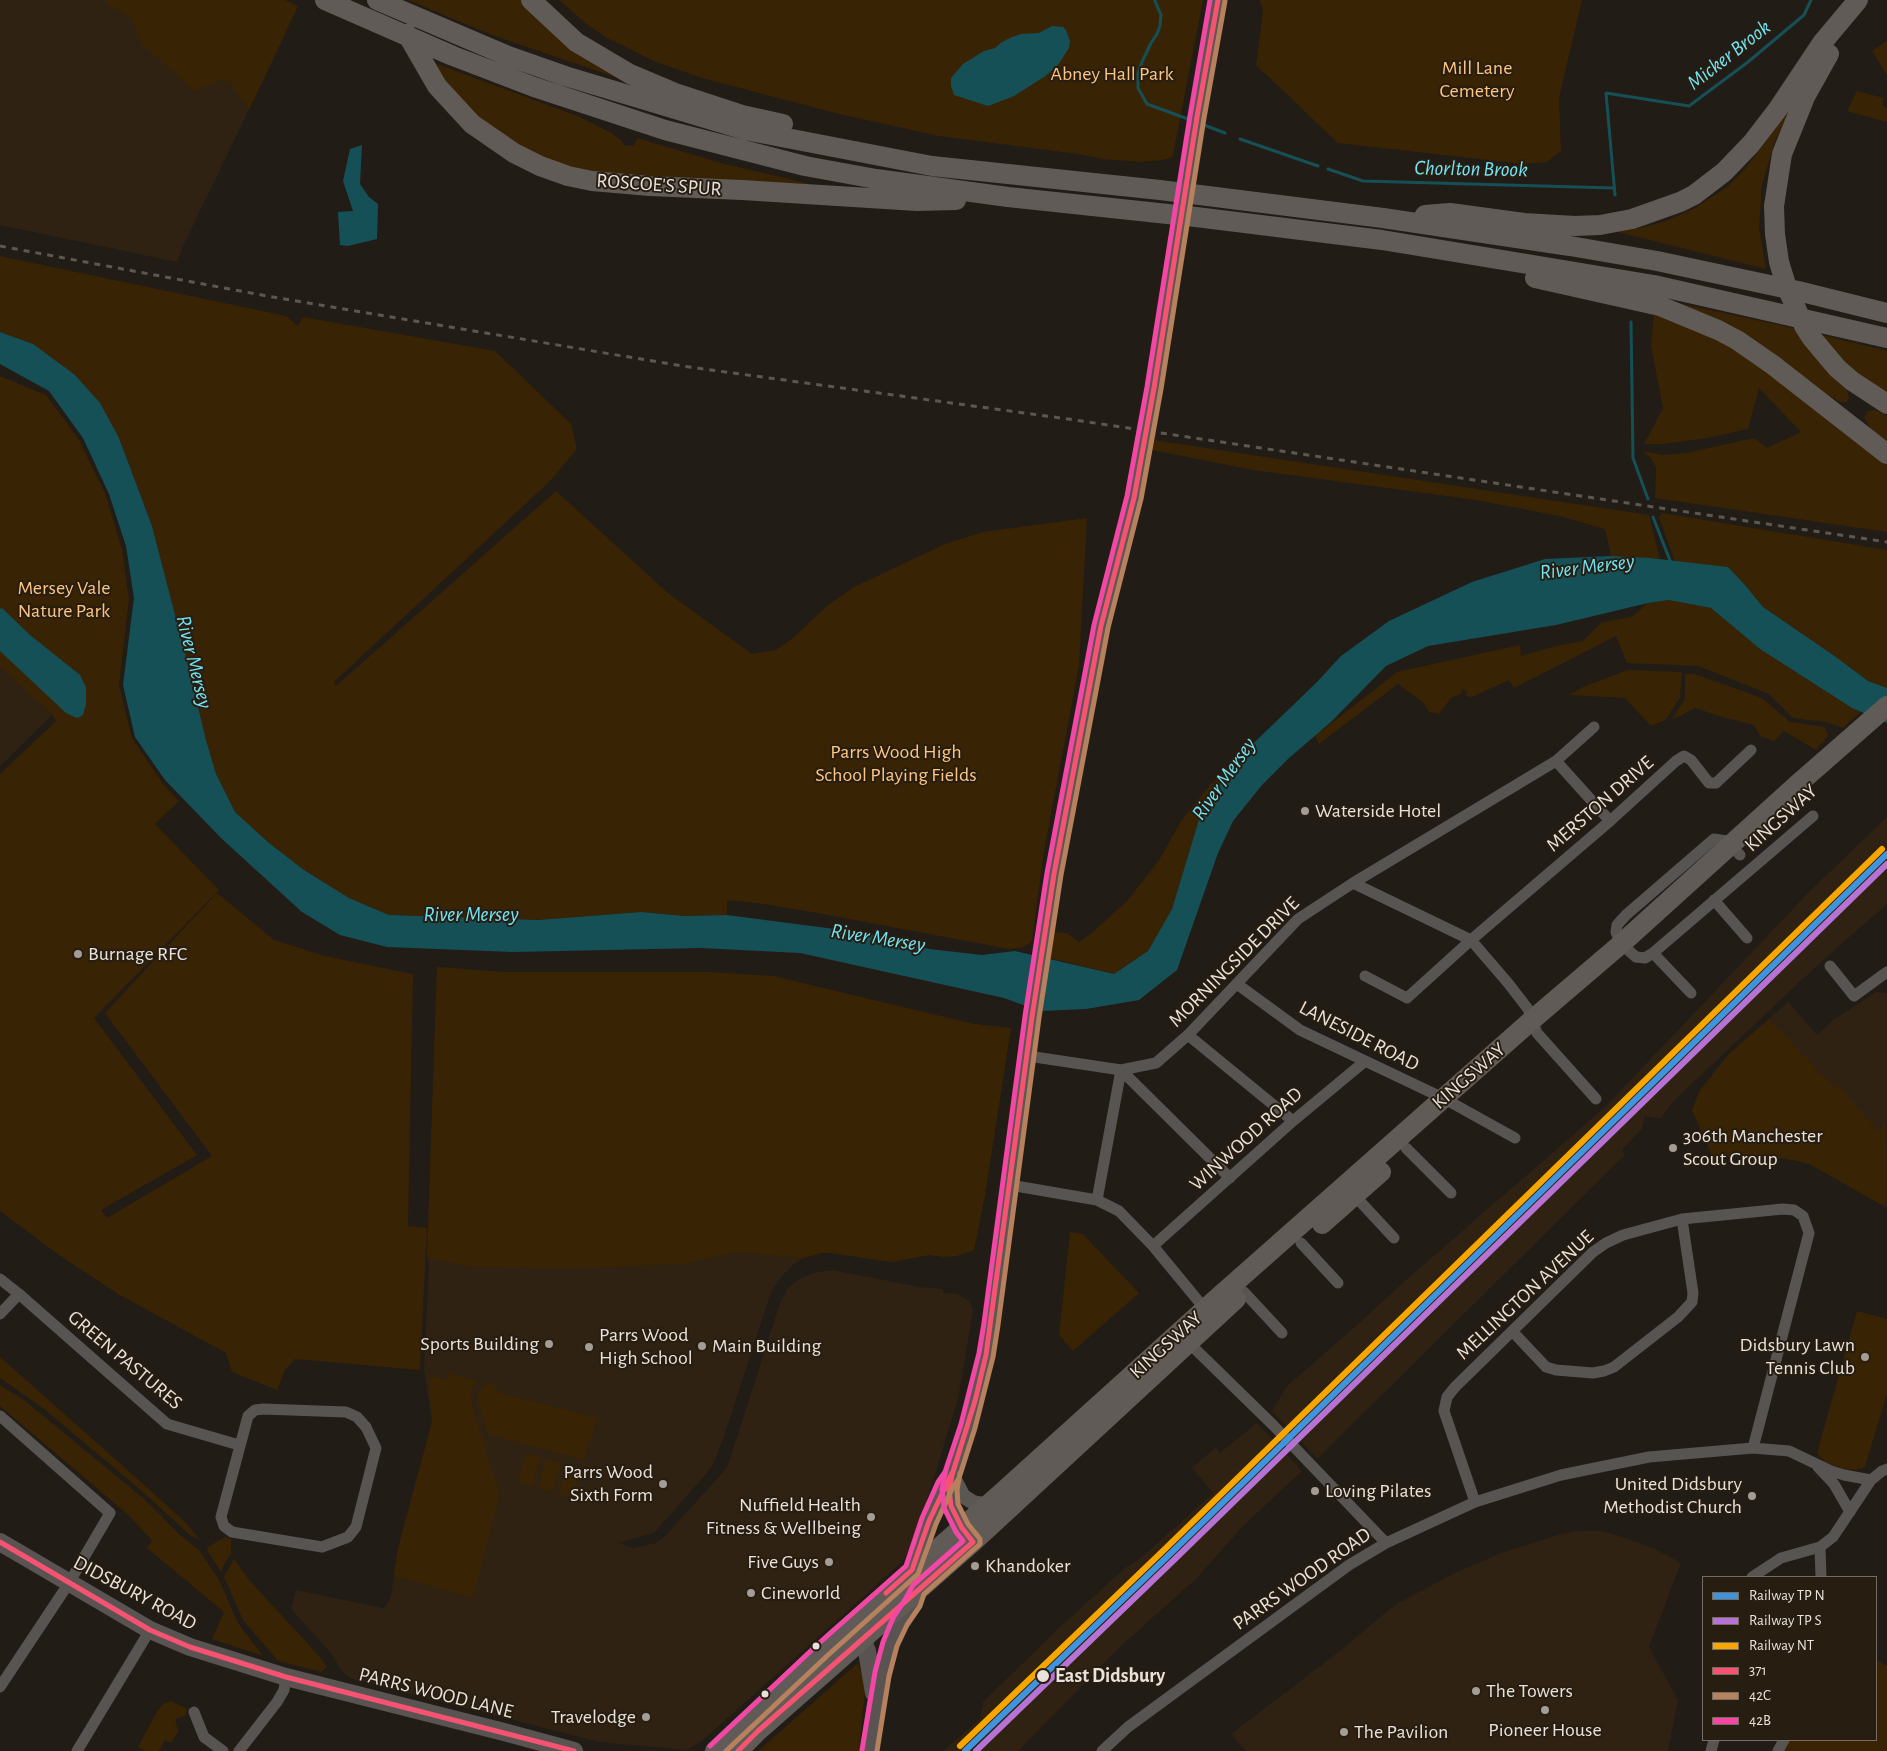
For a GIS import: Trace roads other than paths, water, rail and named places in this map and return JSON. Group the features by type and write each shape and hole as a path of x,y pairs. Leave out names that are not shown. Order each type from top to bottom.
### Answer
{"highway":[{"path":"325,0 453,56 534,87 665,130 805,166 876,179 1008,197 1196,217 1382,240 1654,285 1887,338"},
{"path":"377,0 508,56 566,76 745,130 932,166 1160,190 1383,218 1570,246 1657,261 1798,291 1887,313"},
{"name":"ROSCOE'S SPUR","path":"396,0 406,31 437,86 472,124 514,153 540,166 568,176 592,181 650,186 917,201 1008,197"},
{"path":"531,0 576,42 608,62 651,84 742,115 834,137 932,166"},
{"path":"1383,218 1450,213 1524,223 1575,226 1600,225 1632,219 1680,202 1694,195 1724,172 1751,144 1778,109 1822,43 1858,0"},
{"path":"1868,0 1849,24 1818,72 1794,122 1782,154 1774,206 1775,234 1782,275 1808,332 1820,349 1852,381 1887,404"},
{"path":"1382,240 1453,261 1660,306 1701,322 1737,340 1773,364 1887,454"},
{"name":"KINGSWAY","path":"742,1749 857,1631 912,1570 968,1535 988,1505 1205,1309 1449,1102 1736,850 1854,744 1887,706"},
{"name":"KINGSWAY","path":"1854,744 1887,722"},
{"name":"KINGSWAY","path":"715,1751 857,1631 918,1590 968,1535 1355,1196 1406,1148 1449,1102"}],"main road":[{"path":"968,1535 951,1506 949,1490 973,1409 986,1355 1032,1017 1054,874 1099,636 1134,498 1218,0"},
{"path":"952,1475 963,1496 974,1503 988,1505"},
{"path":"912,1570 945,1484 952,1475"},
{"name":"DIDSBURY ROAD","path":"0,1542 150,1630 190,1647 280,1679"},
{"path":"869,1750 876,1704 890,1644 900,1621 913,1602 918,1590"},
{"path":"857,1631 870,1662 876,1704"},
{"name":"PARRS WOOD LANE","path":"280,1679 328,1688 574,1751"}],"street":[{"name":"MORNINGSIDE DRIVE","path":"1028,1056 1121,1070 1156,1062 1188,1035 1298,919 1353,883 1556,761 1594,727"},
{"name":"MERSTON DRIVE","path":"1365,976 1407,998 1676,761 1684,756 1691,760 1709,783 1716,783 1751,750"},
{"path":"1556,761 1610,821"},
{"name":"KINGSWAY","path":"1653,953 1813,816"},
{"name":"KINGSWAY","path":"1625,948 1616,932 1617,925 1626,915 1714,839 1721,839 1736,850"},
{"path":"1353,883 1471,940 1528,1008 1534,1026 1596,1098"},
{"path":"1714,900 1747,938"},
{"path":"1625,948 1636,957 1645,958 1653,953 1690,993"},
{"path":"1830,966 1854,996 1887,972"},
{"name":"LANESIDE ROAD","path":"1237,984 1300,1030 1449,1102 1515,1138"},
{"path":"1188,1035 1293,1120"},
{"name":"WINWOOD ROAD","path":"1153,1246 1293,1120 1364,1062"},
{"path":"1121,1070 1230,1178"},
{"path":"1097,1200 1121,1070"},
{"path":"1406,1148 1451,1192"},
{"path":"1010,1185 1097,1200 1119,1211 1153,1246 1205,1309"},
{"path":"1355,1196 1394,1238"},
{"name":"MELLINGTON AVENUE","path":"1475,1502 1444,1411 1448,1397 1455,1387 1594,1252 1606,1243 1623,1235 1682,1218 1784,1209 1794,1210 1803,1216 1809,1233 1753,1448"},
{"path":"1513,1332 1546,1366 1556,1370 1593,1373 1614,1367 1678,1317 1692,1302 1693,1294 1682,1218"},
{"path":"1301,1243 1338,1283"},
{"name":"GREEN PASTURES","path":"0,1279 168,1424 240,1445"},
{"path":"1244,1292 1282,1333"},
{"path":"0,1314 19,1294"},
{"path":"1189,1342 1386,1543"},
{"path":"255,1410 346,1412 357,1417 366,1427 376,1448 356,1527 348,1537 322,1547 228,1530 224,1526 221,1517 240,1445 248,1416 255,1410"},
{"path":"0,1416 110,1513 69,1583 0,1687"},
{"name":"PARRS WOOD ROAD","path":"1102,1751 1128,1727 1348,1565 1386,1543 1475,1502 1561,1475 1649,1457 1753,1448 1789,1451 1844,1475 1871,1480"},
{"name":"PARRS WOOD ROAD","path":"1811,1461 1834,1484 1850,1512"},
{"path":"1754,1576 1781,1558 1820,1547 1833,1537 1871,1480 1887,1469"},
{"path":"1820,1547 1821,1576"},
{"path":"77,1751 150,1630"},
{"path":"239,1751 277,1702 280,1679"},
{"path":"194,1712 204,1737 223,1751"}],"water":[{"path":"1052,26 1063,27 1066,30 1070,41 1069,48 1058,65 1044,77 1014,96 988,106 954,95 951,78 963,64 1012,37 1021,34 1039,33"},
{"path":"362,145 360,184 369,197 378,204 377,239 348,246 340,245 338,212 353,211 343,181 350,149"},
{"name":"River Mersey","path":"0,332 33,344 75,375 100,403 119,438 152,526 216,774 235,812 269,843 304,870 349,898 389,915 538,920 641,912 684,916 727,915 865,933 929,949 982,955 1015,951 1114,974 1148,951 1172,909 1201,813 1231,765 1317,682 1341,656 1389,621 1472,582 1545,559 1611,556 1650,558 1728,567 1763,607 1868,681 1887,688 1887,723 1852,708 1760,649 1711,608 1669,600 1648,603 1556,625 1428,646 1386,666 1331,722 1289,758 1262,785 1233,821 1218,853 1177,970 1139,1000 1086,1009 1040,1011 1004,998 800,953 701,948 513,952 387,947 340,935 302,912 221,838 165,780 135,737 123,685 134,598 126,546 109,494 83,438 49,391 0,364"},
{"path":"2,608 30,635 80,675 86,687 86,704 83,715 77,718 66,713 0,651 0,609"}],"waterway":[{"name":"Micker Brook","path":"1615,195 1606,93 1689,106 1748,62 1804,15 1811,0"},
{"name":"Chorlton Brook","path":"1155,1 1161,15 1160,26 1138,73 1138,88 1147,104 1188,119"},
{"name":"Chorlton Brook","path":"1204,125 1225,133"},
{"name":"Chorlton Brook","path":"1240,139 1318,166"},
{"name":"Chorlton Brook","path":"1328,169 1363,181 1614,188"},
{"name":"Micker Brook","path":"1631,322 1633,458 1648,499"},
{"name":"Micker Brook","path":"1653,517 1671,563"}],"railway":[{"path":"0,246 267,296 682,366 1068,419 1887,542"}],"rail line":[{"name":"NT","path":"960,1746 1166,1548 1882,849"}],"place":[{"name":"Waterside Hotel","path":"1305,811"},
{"name":"Burnage RFC","path":"78,954"},
{"name":"306th Manchester Scout Group","path":"1673,1148"},
{"name":"Sports Building","path":"549,1344"},
{"name":"Main Building","path":"702,1346"},
{"name":"Parrs Wood High School","path":"589,1347"},
{"name":"Didsbury Lawn Tennis Club","path":"1865,1357"},
{"name":"Parrs Wood Sixth Form","path":"663,1484"},
{"name":"Loving Pilates","path":"1315,1491"},
{"name":"United Didsbury Methodist Church","path":"1752,1496"},
{"name":"Nuffield Health Fitness & Wellbeing","path":"871,1517"},
{"name":"Five Guys","path":"829,1562"},
{"name":"Khandoker","path":"975,1566"},
{"name":"Cineworld","path":"751,1593"},
{"name":"East Didsbury","path":"1043,1676"},
{"name":"The Towers","path":"1476,1691"},
{"name":"Pioneer House","path":"1545,1710"},
{"name":"Travelodge","path":"646,1717"},
{"name":"The Pavilion","path":"1344,1732"}],"park label":[{"name":"Abney Hall Park","path":"1112,74"},
{"name":"Mill Lane Cemetery","path":"1477,80"},
{"name":"Mersey Vale Nature Park","path":"64,600"},
{"name":"Parrs Wood High School Playing Fields","path":"896,764"}]}
